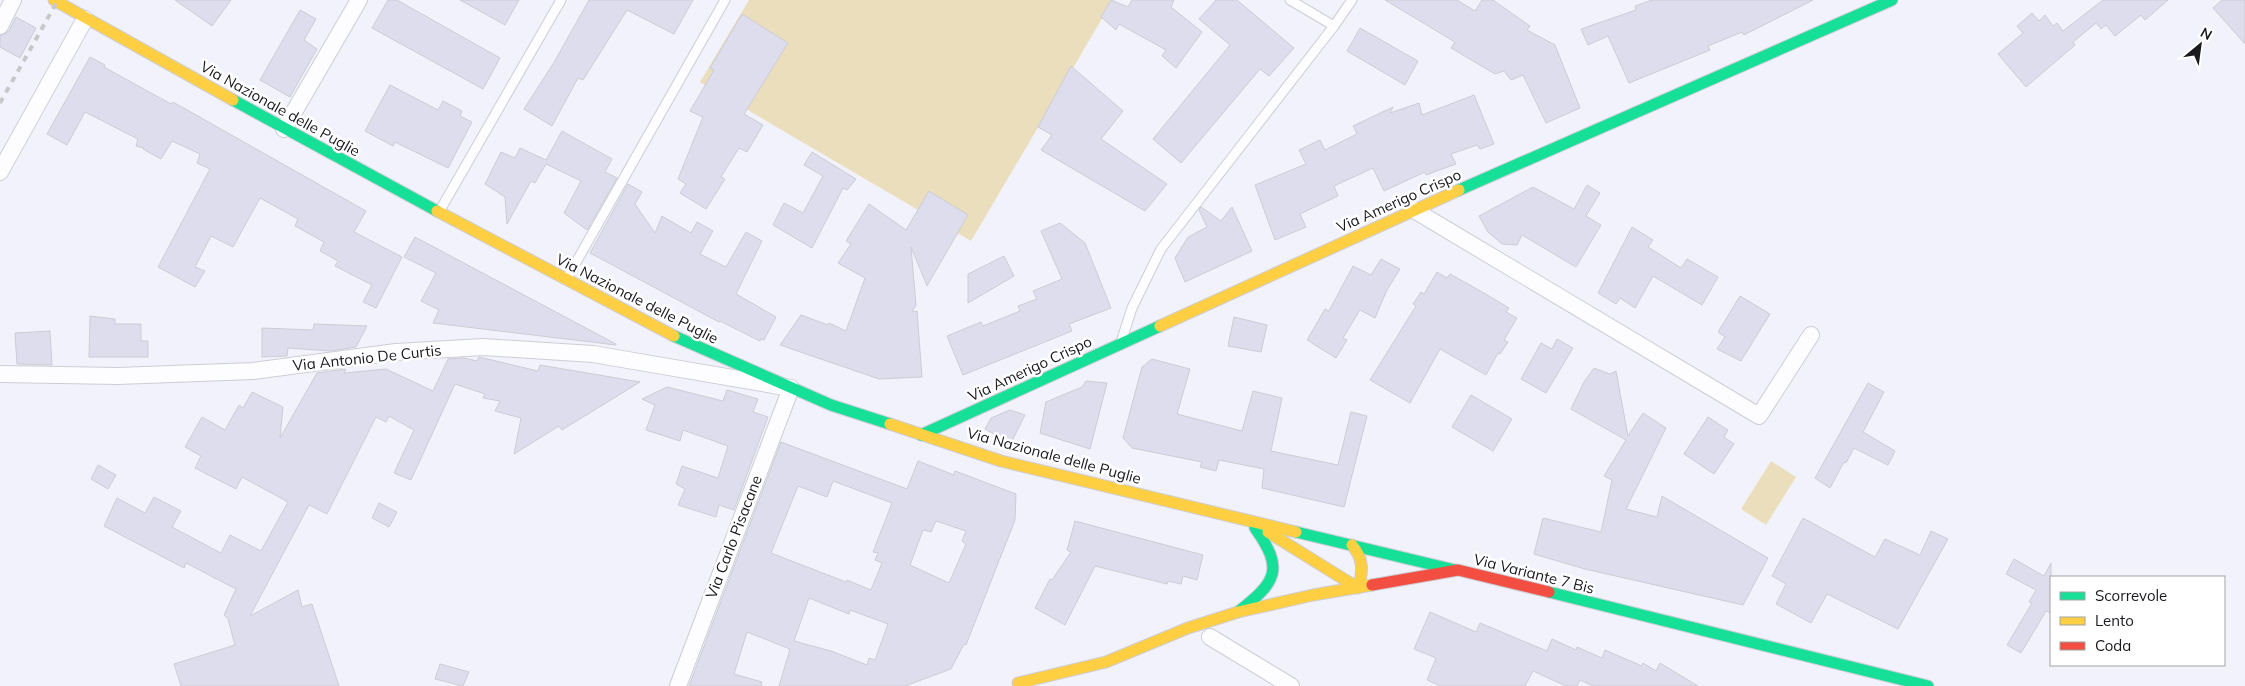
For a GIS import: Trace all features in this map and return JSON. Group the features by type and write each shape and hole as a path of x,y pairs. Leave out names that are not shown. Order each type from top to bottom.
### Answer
{"main road":[{"name":"Via Nazionale delle Puglie","path":"54,0 284,129 566,280 679,339 831,406 1000,461 1458,570"},
{"name":"Via Amerigo Crispo","path":"921,435 1414,210 1892,0"},
{"name":"Via Nazionale delle Puglie","path":"1250,520 1358,588"},
{"path":"1238,612 1264,590 1269,583 1274,568 1271,551 1250,520"},
{"path":"1352,545 1359,552 1363,564 1358,588"},
{"name":"Via Variante 7 Bis","path":"1019,684 1106,662 1188,628 1238,612 1458,570 1928,686"},
{"name":"Via Variante 7 Bis","path":"1087,680 1106,662"}],"street":[{"path":"0,26 13,0"},
{"path":"284,129 358,0"},
{"path":"0,172 85,19"},
{"path":"1414,210 1759,416 1811,335"},
{"name":"Via Antonio De Curtis","path":"0,374 118,376 253,371 396,352 483,347 593,354 791,388"},
{"name":"Via Carlo Pisacane","path":"678,686 791,388"},
{"path":"1210,637 1291,686"}],"lane":[{"path":"439,212 561,0"},
{"path":"566,280 725,0"},
{"path":"1290,0 1334,26"},
{"path":"1120,344 1132,308 1161,250 1352,0"}],"shaded area":[{"path":"749,0 1113,0 971,241 700,82"},
{"path":"1771,461 1796,477 1766,525 1741,509"}],"building":[{"path":"175,0 231,0 212,26"},
{"path":"388,0 397,0 500,58 483,89 372,28"},
{"path":"460,0 519,0 505,25"},
{"path":"589,0 693,0 674,34 627,10 583,80 578,78 552,126 524,109 553,64"},
{"path":"1111,0 1128,7 1132,0 1174,0 1171,7 1202,32 1176,68 1162,56 1166,50 1119,24 1116,30 1101,17"},
{"path":"1216,0 1237,0 1294,48 1269,76 1260,69 1181,163 1153,139 1230,45 1199,19"},
{"path":"1385,0 1457,0 1475,11 1482,0 1493,0 1530,26 1527,30 1555,45 1580,108 1546,123 1523,75 1511,80 1504,71 1495,74 1451,48 1455,42"},
{"path":"1652,0 1813,0 1744,35 1742,32 1708,46 1710,50 1629,83 1608,36 1588,45 1581,29 1636,10 1635,6"},
{"path":"2103,0 2168,0 2145,20 2141,15 2115,36 2106,25 2101,29 2096,23 2073,42 2075,45 2026,87 1998,54 2023,33 2017,26 2032,13 2039,21 2045,15 2053,26 2057,23 2063,31"},
{"path":"2222,0 2245,0 2245,44 2213,8"},
{"path":"300,10 316,19 304,40 317,49 290,97 260,80"},
{"path":"742,14 788,43 744,114 763,125 747,152 739,148 721,177 725,179 706,209 680,193 686,184 678,179 703,117 690,111 714,70 710,68"},
{"path":"16,17 36,28 20,58 0,47 0,36 9,31"},
{"path":"1360,28 1418,61 1405,85 1347,51"},
{"path":"90,57 105,65 104,67 171,104 173,102 366,211 354,232 402,257 376,308 363,302 372,285 335,266 338,261 320,251 324,242 295,226 298,219 260,198 233,247 211,236 195,267 205,271 195,287 158,267 210,169 197,163 200,154 172,141 161,159 144,148 136,146 138,139 85,112 67,145 47,134"},
{"path":"1071,66 1123,111 1101,139 1167,184 1145,211 1041,150 1052,135 1038,127"},
{"path":"390,85 438,110 443,101 462,111 460,116 472,122 448,168 395,142 393,146 365,131"},
{"path":"1474,95 1494,144 1480,149 1477,145 1451,154 1456,164 1426,175 1425,172 1384,191 1373,168 1334,186 1338,196 1300,214 1306,227 1275,240 1255,185 1306,164 1299,150 1320,140 1325,150 1357,134 1353,126 1393,107 1390,113 1419,103 1422,115"},
{"path":"562,131 612,159 605,172 617,178 587,230 564,213 581,181 546,164 535,183 531,181 507,224 505,197 485,184 501,152 515,158 520,148 546,160"},
{"path":"812,152 856,179 847,190 843,188 812,248 773,225 784,203 803,213 823,176 804,165"},
{"path":"628,184 642,192 635,204 655,233 662,216 691,233 697,222 713,231 700,254 726,267 746,232 762,241 736,294 776,317 764,340 761,339 760,341 719,322 590,253"},
{"path":"1587,185 1600,193 1586,216 1601,225 1576,267 1522,235 1517,245 1502,244 1488,232 1479,216 1533,187 1574,209"},
{"path":"929,191 968,215 927,286 911,247 916,305 912,312 917,311 922,377 879,379 780,345 801,315 828,325 829,323 846,331 865,278 838,263 851,244 846,241 869,204 906,230"},
{"path":"1201,207 1221,221 1232,207 1252,251 1185,282 1175,258 1188,237 1207,227 1199,210"},
{"path":"1060,223 1085,243 1111,308 1069,324 1072,331 963,375 947,336 981,322 983,326 1020,311 1018,306 1037,299 1033,291 1062,279 1041,231"},
{"path":"1632,227 1653,240 1648,247 1681,268 1687,259 1718,277 1702,305 1653,276 1635,308 1620,298 1616,304 1598,293"},
{"path":"415,237 616,345 433,323 439,310 421,301 436,273 404,257"},
{"path":"1004,256 1014,276 968,303 968,274"},
{"path":"1381,259 1400,269 1387,290 1375,318 1360,310 1343,338 1347,340 1336,358 1307,340 1325,309 1329,311 1353,266 1371,275"},
{"path":"1437,272 1447,278 1450,274 1484,293 1509,308 1506,312 1517,318 1504,340 1508,342 1500,354 1498,353 1486,375 1440,349 1410,403 1370,380 1416,306 1413,304 1421,292 1424,294"},
{"path":"1740,296 1770,314 1741,361 1717,349 1725,337 1718,332"},
{"path":"90,316 115,319 115,324 141,324 141,341 148,341 148,357 89,357"},
{"path":"1234,317 1267,325 1261,352 1228,346"},
{"path":"314,324 367,326 356,347 330,351 288,348 287,356 262,357 262,328 313,330"},
{"path":"50,331 52,365 17,364 15,333"},
{"path":"1557,339 1573,348 1546,393 1521,379 1541,343 1552,349"},
{"path":"479,357 538,371 540,365 640,382 562,430 559,426 514,454 521,418 495,411 500,401 483,398 485,394 455,384 411,480 394,473 414,430 389,416 386,422 376,417 327,514 309,505 250,616 298,590 302,607 312,604 339,686 181,686 174,664 235,645 228,619 224,615 236,589 186,563 184,568 104,526 117,498 145,513 154,497 181,511 172,527 221,553 230,535 261,551 288,502 242,477 236,489 195,468 201,456 185,447 202,417 225,430 239,405 243,408 252,392 283,407 280,438 317,373 346,369 344,373 386,369 433,391 448,359 464,358 477,361"},
{"path":"1152,359 1190,369 1177,414 1242,431 1253,391 1282,398 1271,451 1338,465 1351,412 1367,416 1344,507 1262,488 1264,469 1219,460 1216,471 1200,467 1202,462 1132,448 1123,438 1142,367"},
{"path":"1594,368 1610,374 1616,371 1628,436 1643,413 1666,428 1626,509 1657,517 1662,496 1768,558 1743,605 1585,569 1534,554 1543,518 1601,532 1612,480 1604,476 1626,440 1571,409 1584,382"},
{"path":"1086,381 1107,383 1090,449 1040,433 1046,402 1082,387"},
{"path":"1868,383 1884,392 1863,432 1895,451 1888,465 1854,448 1830,488 1815,478"},
{"path":"667,387 723,401 727,390 758,399 753,412 768,417 734,510 719,505 716,517 678,505 685,489 676,484 682,466 718,478 728,446 683,430 680,441 646,430 655,405 642,399"},
{"path":"1471,395 1512,419 1493,451 1452,427"},
{"path":"1010,410 1025,415 1011,443 985,429 991,418"},
{"path":"1708,417 1728,430 1724,437 1734,444 1714,474 1684,454"},
{"path":"781,442 907,489 918,461 954,475 955,471 1016,494 1015,520 966,645 964,644 951,669 905,686 779,686 790,649 747,632 734,674 762,682 761,686 689,686","holes":["833,481 892,503 873,552 878,553 875,560 882,563 871,590 771,553 798,486 827,497","936,521 966,531 962,541 966,544 949,583 910,565 923,530 931,532","809,598 849,614 850,610 888,624 875,660 869,658 867,665 831,651 794,641"]},
{"path":"98,465 116,475 108,489 91,479"},
{"path":"379,503 397,512 389,527 372,518"},
{"path":"1803,518 1875,557 1885,539 1920,555 1931,531 1948,539 1898,629 1827,594 1811,623 1776,604 1786,584 1772,576"},
{"path":"1075,521 1203,555 1197,580 1183,576 1181,584 1168,581 1167,584 1095,566 1065,625 1035,608 1050,579 1052,580 1071,552 1067,550"},
{"path":"2014,559 2044,576 2051,563 2050,613 2046,611 2021,653 2007,645 2032,603 2029,602 2036,590 2006,574"},
{"path":"1430,612 1476,632 1480,623 1547,651 1552,639 1576,650 1577,647 1602,658 1605,650 1642,666 1643,663 1656,671 1660,663 1698,686 1593,686 1580,680 1577,686 1566,686 1533,671 1525,686 1441,686 1427,680 1436,658 1414,649"},
{"path":"440,664 469,672 463,686 435,679"}],"railway":[{"path":"0,103 58,0"}],"traffic: fast":[{"path":"1459,190 1892,0"},
{"path":"233,100 437,211"},
{"path":"921,435 1160,326"},
{"path":"674,336 831,405 890,424"},
{"path":"1238,612 1261,592 1272,574 1273,565 1270,555 1255,528"},
{"path":"1296,532 1455,570"},
{"path":"1549,592 1928,686"}],"traffic: slow":[{"path":"54,0 233,100"},
{"path":"1160,326 1459,190"},
{"path":"437,211 674,336"},
{"path":"890,424 1001,461 1296,532"},
{"path":"1268,532 1358,588 1361,566 1359,555 1352,545"},
{"path":"1018,683 1106,662 1188,628 1238,612 1313,595 1372,585"}],"traffic: jam":[{"path":"1372,585 1458,570 1549,592"}]}
